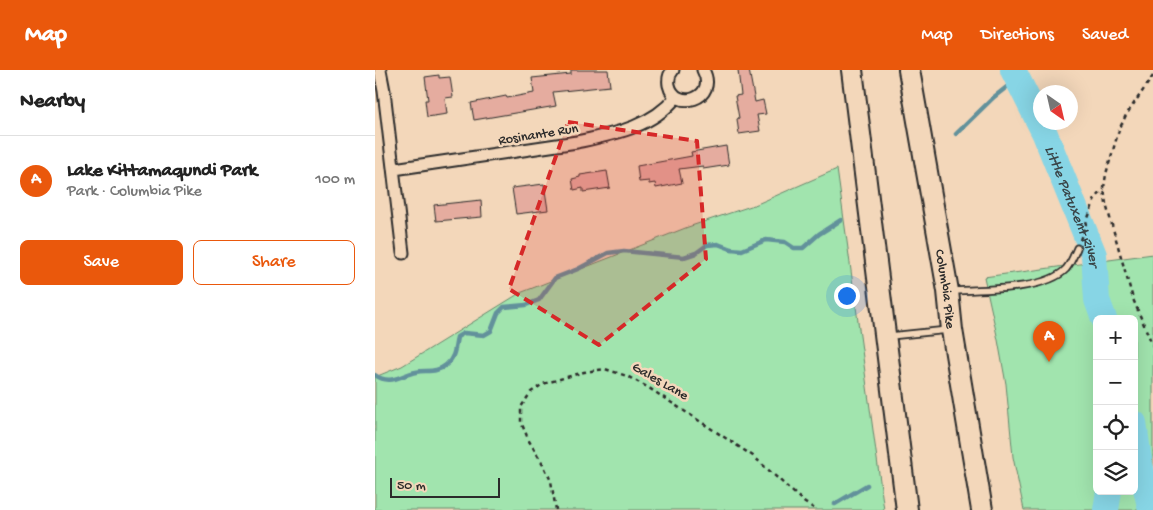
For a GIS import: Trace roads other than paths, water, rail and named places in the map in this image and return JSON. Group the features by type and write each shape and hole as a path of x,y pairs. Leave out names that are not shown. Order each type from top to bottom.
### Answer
{"highway":[{"path":"852,70 887,337 907,510"},
{"name":"Columbia Pike","path":"909,70 948,291 952,330 982,510"}],"street":[{"path":"380,70 385,91 403,253"},
{"path":"673,70 669,81 672,92 676,97 685,100 693,100 700,96 705,89 707,77 703,70"},
{"name":"Rosinante Run","path":"394,169 577,142 605,136 640,125 657,116 676,97"}],"lane":[{"path":"948,291 1022,286 1044,282 1054,278 1066,269 1077,248"},
{"path":"887,337 952,330"}],"waterway":[{"name":"Little Patuxent River","path":"1013,70 1045,134 1094,255 1097,300 1103,315"},
{"path":"956,134 994,97 1017,79"},
{"path":"375,375 391,380 410,373 443,368 453,356 457,337 464,333 484,335 491,331 498,313 504,307 526,305 539,300 555,278 578,269 608,253 624,251 684,257 696,253 707,245 718,244 731,249 742,250 766,240 785,242 794,248 803,248 819,234 841,220"},
{"name":"Little Patuxent River","path":"1138,453 1138,461"},
{"path":"1139,460 1151,510"},
{"path":"835,504 867,485"},
{"name":"Little Patuxent River","path":"1106,510 1108,495"}],"place":[{"name":"Lake Kittamaqundi Park","path":"1049,362"}]}
